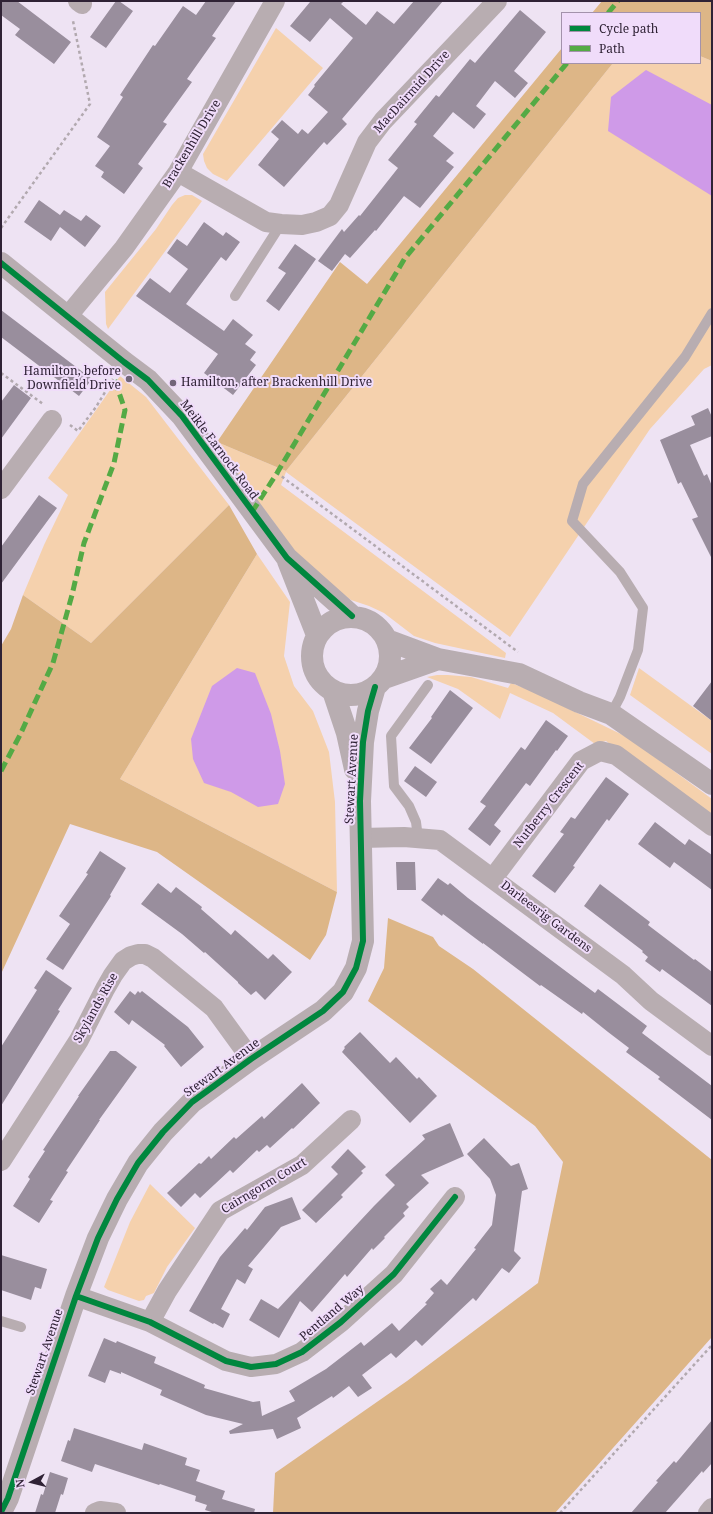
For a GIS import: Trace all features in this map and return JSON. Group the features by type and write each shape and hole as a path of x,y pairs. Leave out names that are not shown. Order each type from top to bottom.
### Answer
{"street":[{"name":"Brackenhill Drive","path":"67,317 124,248 178,172 275,1"},
{"name":"MacDairmid Drive","path":"178,172 266,222 302,225 316,222 330,216 339,205 368,142 384,121 497,1"},
{"name":"Meikle Earnock Road","path":"1,263 148,380 182,416 287,558 352,616"},
{"path":"1,489 54,417"},
{"name":"Meikle Earnock Road","path":"287,558 317,635"},
{"path":"379,682 389,666 390,653 387,640 379,628 366,619 352,616 338,618 326,625 317,635 311,656 317,676 324,685 333,691 349,695 364,693 379,682 438,659"},
{"path":"387,640 438,659 519,674 579,702 611,714 712,784"},
{"name":"Stewart Avenue","path":"1,1512 8,1498 76,1296 98,1238 117,1199 138,1162 163,1132 192,1102 251,1059 323,1011 343,992 356,968 363,941 360,802 364,742 368,711 379,682"},
{"name":"Stewart Avenue","path":"333,691 347,733 360,802"},
{"name":"Nutberry Crescent","path":"493,878 581,761 600,751 616,755 712,826"},
{"name":"Darleesrig Gardens","path":"361,838 404,837 440,840 623,975 651,1001 712,1046"},
{"name":"Skylands Rise","path":"1,1161 79,1040 113,975 124,961 131,956 145,954 153,958 214,1008 251,1059"},
{"name":"Cairngorm Court","path":"150,1322 167,1291 220,1211 302,1165 351,1120"},
{"name":"Pentland Way","path":"76,1296 150,1322 226,1361 251,1367 276,1364 302,1352 341,1322 394,1274 455,1197"},
{"path":"708,1513 712,1508"},
{"path":"95,1513 100,1511 116,1513"}],"lane":[{"path":"235,296 281,224"},
{"path":"611,714 620,697 638,650 643,608 620,572 572,521 583,484 685,357 712,313"},
{"path":"418,838 416,822 409,806 394,786 391,736 428,685"},
{"path":"1,1321 21,1327"}],"path":[{"path":"1,228 90,104 72,22 80,3"},
{"path":"1,373 54,417 78,431 96,407 114,378"},
{"path":"277,473 517,651 524,654"},
{"path":"560,1513 712,1344"}],"shaded area":[{"path":"602,1 712,1 712,61 701,56 701,12 593,12"},
{"path":"276,28 323,68 227,181 213,174 207,168 203,154"},
{"path":"561,49 561,64 612,64 286,471 217,442 340,262 367,284"},
{"path":"701,56 712,61 712,365 704,369 650,429 510,637 286,472 281,485 506,653 505,658 435,643 414,636 384,613 351,600 309,570 271,518 214,446 217,442 286,471 612,64 701,64"},
{"path":"646,70 712,105 712,196 608,131 611,97"},
{"path":"185,195 192,195 202,201 108,329 106,324 105,292 156,229 172,205 178,198"},
{"path":"120,376 146,397 229,505 91,643 23,595 44,545 68,495 48,478"},
{"path":"229,505 257,554 120,779 337,892 326,935 310,960 157,852 70,824 1,974 1,646 11,629 23,595 91,643"},
{"path":"257,554 290,602 284,656 294,686 313,711 329,752 335,802 337,892 120,779"},
{"path":"237,668 255,673 271,714 280,751 285,784 278,804 258,807 231,792 204,783 193,759 191,739 212,686"},
{"path":"639,668 712,721 712,754 630,695"},
{"path":"437,675 471,677 508,688 511,683 532,691 629,738 712,799 712,819 606,741 595,744 553,713 510,693 500,719 458,689 427,677"},
{"path":"388,918 433,937 439,946 473,969 712,1160 712,1337 555,1513 273,1513 275,1473 407,1381 538,1283 563,1162 535,1126 368,1001 384,968"},
{"path":"150,1184 195,1228 167,1267 154,1293 146,1296 144,1300 139,1301 108,1290 104,1287 130,1222"}],"building":[{"path":"1,1 17,1 71,42 54,64 15,35 20,29 1,15"},
{"path":"116,1 119,1 133,11 106,48 90,37"},
{"path":"206,1 236,1 212,36 216,38 187,79 192,82 163,122 167,124 138,164 143,168 124,194 101,177 104,172 95,166 110,146 97,137 123,97 120,95 153,45 155,46 183,6 196,15"},
{"path":"309,1 344,1 341,4 366,25 377,11 394,24 414,1 443,1 342,119 347,124 327,145 324,142 284,187 258,165 279,139 271,132 282,120 298,134 302,129 308,134 328,112 308,95 315,86 314,85 353,38 330,18 310,42 290,26 310,2"},
{"path":"520,10 546,32 514,71 528,83 515,98 495,81 476,106 486,114 474,129 453,112 433,136 454,153 446,161 454,167 420,208 404,196 376,231 375,230 350,258 345,254 332,271 318,261 342,229 344,232 359,215 360,216 398,168 388,160 417,124 414,122 436,95 439,97 470,59 475,63"},
{"path":"39,200 60,215 64,210 81,221 86,215 101,226 85,247 60,227 51,241 24,222"},
{"path":"204,222 223,236 226,232 240,242 226,261 221,257 186,304 224,331 233,319 253,335 245,344 256,352 250,360 256,365 233,395 204,373 218,354 136,296 150,278 170,293 188,269 167,253 177,239 187,246"},
{"path":"295,244 316,259 279,311 266,301 286,273 278,268"},
{"path":"1,310 92,379 79,396 1,337"},
{"path":"14,385 31,398 1,439 1,402"},
{"path":"708,408 712,417 712,436 690,445 704,476 707,474 712,486 712,559 692,519 698,517 681,482 678,484 660,440 695,425 691,416"},
{"path":"39,495 57,508 1,584 1,547"},
{"path":"712,681 712,721 693,706"},
{"path":"450,690 473,708 431,764 409,748 432,718 431,717"},
{"path":"546,720 568,736 530,786 526,783 494,825 501,831 490,846 468,829 486,806 480,802 521,747 525,750"},
{"path":"415,766 437,782 426,797 404,781"},
{"path":"606,777 629,794 609,821 607,819 573,866 575,867 555,893 532,876 564,834 560,832 571,817 575,819"},
{"path":"655,822 685,845 689,839 712,855 712,890 674,862 670,868 638,844"},
{"path":"100,851 126,868 110,895 111,896 63,970 46,959 70,924 59,916 88,874 86,873"},
{"path":"396,862 415,862 416,890 397,890"},
{"path":"438,878 448,885 450,883 595,993 598,989 647,1026 642,1033 712,1086 712,1120 658,1079 660,1077 626,1052 629,1048 583,1012 582,1014 541,985 540,986 443,914 442,916 421,900"},
{"path":"158,883 171,893 176,887 202,907 201,909 231,935 235,930 268,959 273,954 292,972 265,1000 256,991 251,995 205,952 204,953 182,934 141,904"},
{"path":"600,884 650,922 648,925 712,972 712,1006 662,969 660,972 645,961 648,957 642,952 643,951 584,906"},
{"path":"46,970 72,988 58,1010 60,1011 1,1106 1,1047 37,990 34,988"},
{"path":"130,991 135,995 138,991 140,993 142,991 188,1027 204,1047 181,1067 164,1046 165,1045 132,1020 129,1025 114,1012"},
{"path":"360,1032 390,1063 396,1057 417,1079 419,1077 437,1096 410,1123 342,1052 345,1048 344,1047"},
{"path":"110,1051 116,1051 137,1067 99,1120 66,1171 68,1172 50,1200 53,1201 39,1223 13,1206 30,1179 28,1177 45,1151 43,1150 78,1096"},
{"path":"302,1083 320,1103 293,1129 292,1128 270,1148 267,1145 259,1152 257,1150 233,1173 230,1170 200,1198 195,1193 181,1207 167,1193 199,1163 201,1164 209,1156 211,1159 234,1137 236,1139 262,1116 264,1119"},
{"path":"450,1123 464,1156 421,1175 429,1183 406,1204 409,1207 403,1213 405,1216 373,1250 372,1248 347,1277 345,1274 312,1312 300,1301 279,1338 249,1320 261,1299 278,1309 395,1185 385,1175 425,1139 422,1135"},
{"path":"484,1138 511,1166 519,1163 528,1189 522,1191 514,1251 521,1258 509,1273 502,1268 476,1301 473,1298 422,1346 416,1340 396,1358 391,1353 362,1375 372,1388 358,1397 349,1386 333,1398 332,1396 297,1418 301,1428 277,1439 273,1429 230,1434 229,1431 243,1424 206,1415 160,1395 162,1390 121,1372 121,1374 110,1370 105,1383 88,1376 104,1338 116,1343 117,1341 156,1357 154,1363 205,1385 204,1388 253,1402 260,1401 262,1416 295,1401 289,1391 326,1369 361,1342 364,1346 392,1323 399,1331 427,1304 425,1303 434,1293 430,1289 441,1279 447,1285 476,1249 474,1248 492,1225 496,1195 490,1179 467,1154"},
{"path":"348,1149 366,1167 361,1171 363,1173 341,1195 343,1197 316,1223 302,1210 338,1174 331,1167"},
{"path":"292,1197 301,1219 281,1227 248,1266 253,1269 245,1284 237,1279 221,1309 230,1314 223,1328 189,1311 220,1257 245,1228 247,1230 265,1207"},
{"path":"1,1255 47,1269 41,1289 35,1287 31,1300 1,1290"},
{"path":"712,1420 712,1463 703,1473 702,1471 665,1513 631,1513 658,1482 656,1481 674,1461 676,1463"},
{"path":"74,1428 142,1450 144,1443 187,1458 185,1465 200,1470 196,1481 225,1491 222,1499 255,1509 254,1513 215,1513 205,1510 207,1505 195,1501 196,1496 95,1464 92,1472 61,1461"},
{"path":"50,1472 68,1478 63,1495 61,1494 55,1513 35,1513 41,1494 43,1495"}],"marked path":[{"path":"609,12 618,1"},
{"path":"252,512 277,473 405,258 566,64"},
{"path":"1,771 20,735 53,663 72,595 84,543 114,463 125,410 114,378"}],"cycle path":[{"path":"1,263 148,380 182,416 287,558 352,616"},
{"path":"1,1512 8,1498 76,1296 98,1238 117,1199 138,1163 163,1132 192,1102 251,1059 323,1011 343,992 356,968 363,941 360,801 363,742 368,711 375,687"},
{"path":"76,1296 150,1322 226,1361 251,1367 276,1364 302,1352 341,1322 394,1274 455,1197"}],"place":[{"name":"Hamilton, before Downfield Drive","path":"129,379"},
{"name":"Hamilton, after Brackenhill Drive","path":"173,383"}]}
